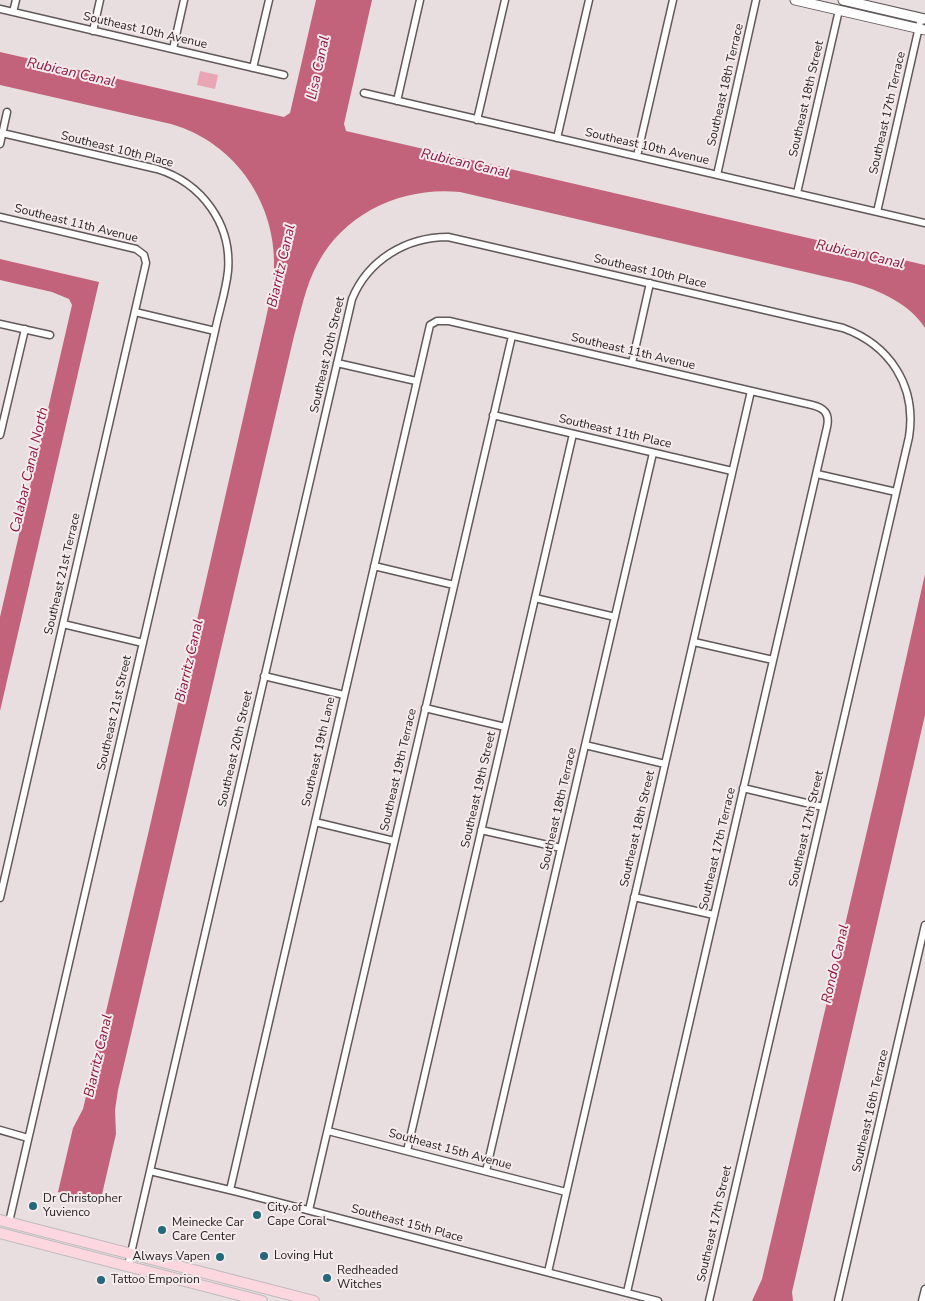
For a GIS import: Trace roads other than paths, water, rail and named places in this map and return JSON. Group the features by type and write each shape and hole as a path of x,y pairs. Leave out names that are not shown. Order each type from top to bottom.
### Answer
{"main road":[{"path":"795,0 922,30"},
{"path":"843,0 923,19"},
{"path":"3,1222 314,1301"},
{"path":"0,1233 262,1301"}],"street":[{"path":"13,12 16,0"},
{"path":"93,31 100,0"},
{"path":"173,49 184,0"},
{"path":"253,68 269,0"},
{"path":"397,101 420,0"},
{"path":"477,120 505,0"},
{"path":"557,138 589,0"},
{"path":"637,156 673,0"},
{"name":"Southeast 18th Terrace","path":"716,175 756,0"},
{"name":"Southeast 10th Avenue","path":"0,9 284,75"},
{"name":"Southeast 18th Street","path":"797,194 839,10"},
{"name":"Southeast 17th Terrace","path":"877,212 922,30 923,19"},
{"name":"Southeast 10th Avenue","path":"364,93 925,223"},
{"path":"0,144 7,112"},
{"name":"Southeast 10th Place","path":"2,134 167,172 196,190 213,210"},
{"name":"Southeast 21st Street","path":"3,1222 28,1138 227,277 228,261 224,234 213,210"},
{"name":"Southeast 11th Avenue","path":"0,217 135,248 144,255"},
{"name":"Southeast 10th Place","path":"392,252 406,244 423,240 437,237 453,238 843,328 869,340 893,364"},
{"name":"Southeast 20th Street","path":"128,1266 350,306 356,290 371,269 392,252"},
{"name":"Southeast 21st Terrace","path":"0,898 146,266 144,255"},
{"path":"632,363 650,283"},
{"path":"135,312 215,331"},
{"name":"Southeast 11th Avenue","path":"434,321 449,321 632,363 817,406 825,411"},
{"name":"Southeast 19th Lane","path":"230,1190 416,381 429,328 434,321"},
{"path":"0,324 50,335"},
{"path":"0,435 25,329"},
{"name":"Southeast 19th Terrace","path":"309,1210 512,336"},
{"path":"337,363 416,381"},
{"name":"Southeast 17th Street","path":"709,1301 909,437 911,415 904,386 893,364"},
{"name":"Southeast 18th Street","path":"548,1272 751,391"},
{"name":"Southeast 17th Terrace","path":"627,1292 817,474 828,423 828,416 825,411"},
{"name":"Southeast 11th Place","path":"493,415 732,471"},
{"name":"Southeast 19th Street","path":"407,1151 573,434"},
{"name":"Southeast 18th Terrace","path":"486,1171 653,453"},
{"path":"817,474 896,492"},
{"path":"374,566 454,585"},
{"path":"535,598 615,617"},
{"path":"63,624 143,643"},
{"path":"694,642 773,660"},
{"path":"264,676 344,695"},
{"path":"425,708 505,727"},
{"path":"585,745 665,764"},
{"path":"744,788 823,806"},
{"path":"315,822 394,840"},
{"path":"481,830 561,848"},
{"path":"634,897 714,916"},
{"name":"Southeast 16th Terrace","path":"838,1301 925,925"},
{"path":"0,1130 28,1138"},
{"name":"Southeast 15th Avenue","path":"328,1130 566,1192"},
{"name":"Southeast 15th Place","path":"150,1171 309,1210 658,1301"},
{"path":"922,1301 925,1289"}],"water":[{"path":"316,0 372,0 344,124 346,131 925,265 925,328 919,319 893,299 853,283 460,192 418,193 398,198 378,206 344,230 330,245 318,263 307,290 294,336 118,1090 115,1110 116,1134 100,1203 58,1192 73,1128 83,1109 266,318 274,273 273,248 269,224 261,201 249,180 234,162 216,146 195,133 171,124 0,85 0,52 284,117 290,113"},
{"path":"0,259 99,282 0,711 0,617 72,305 69,299 52,292 0,280"},
{"name":"Rondo Canal","path":"925,574 925,715 792,1292 793,1301 752,1301 762,1279 878,784"}],"place":[{"name":"Dr Christopher Yuvienco","path":"33,1206"},
{"name":"City of Cape Coral","path":"257,1215"},
{"name":"Meinecke Car Care Center","path":"162,1230"},
{"name":"Loving Hut","path":"264,1256"},
{"name":"Always Vapen","path":"220,1257"},
{"name":"Redheaded Witches","path":"327,1278"},
{"name":"Tattoo Emporion","path":"101,1280"}],"water label":[{"name":"Lisa Canal","path":"319,68"},
{"name":"Rubican Canal","path":"71,73"},
{"name":"Rubican Canal","path":"465,164"},
{"name":"Rubican Canal","path":"860,255"},
{"name":"Biarritz Canal","path":"282,266"},
{"name":"Calabar Canal North","path":"30,470"},
{"name":"Biarritz Canal","path":"190,661"},
{"name":"Biarritz Canal","path":"99,1056"}]}
